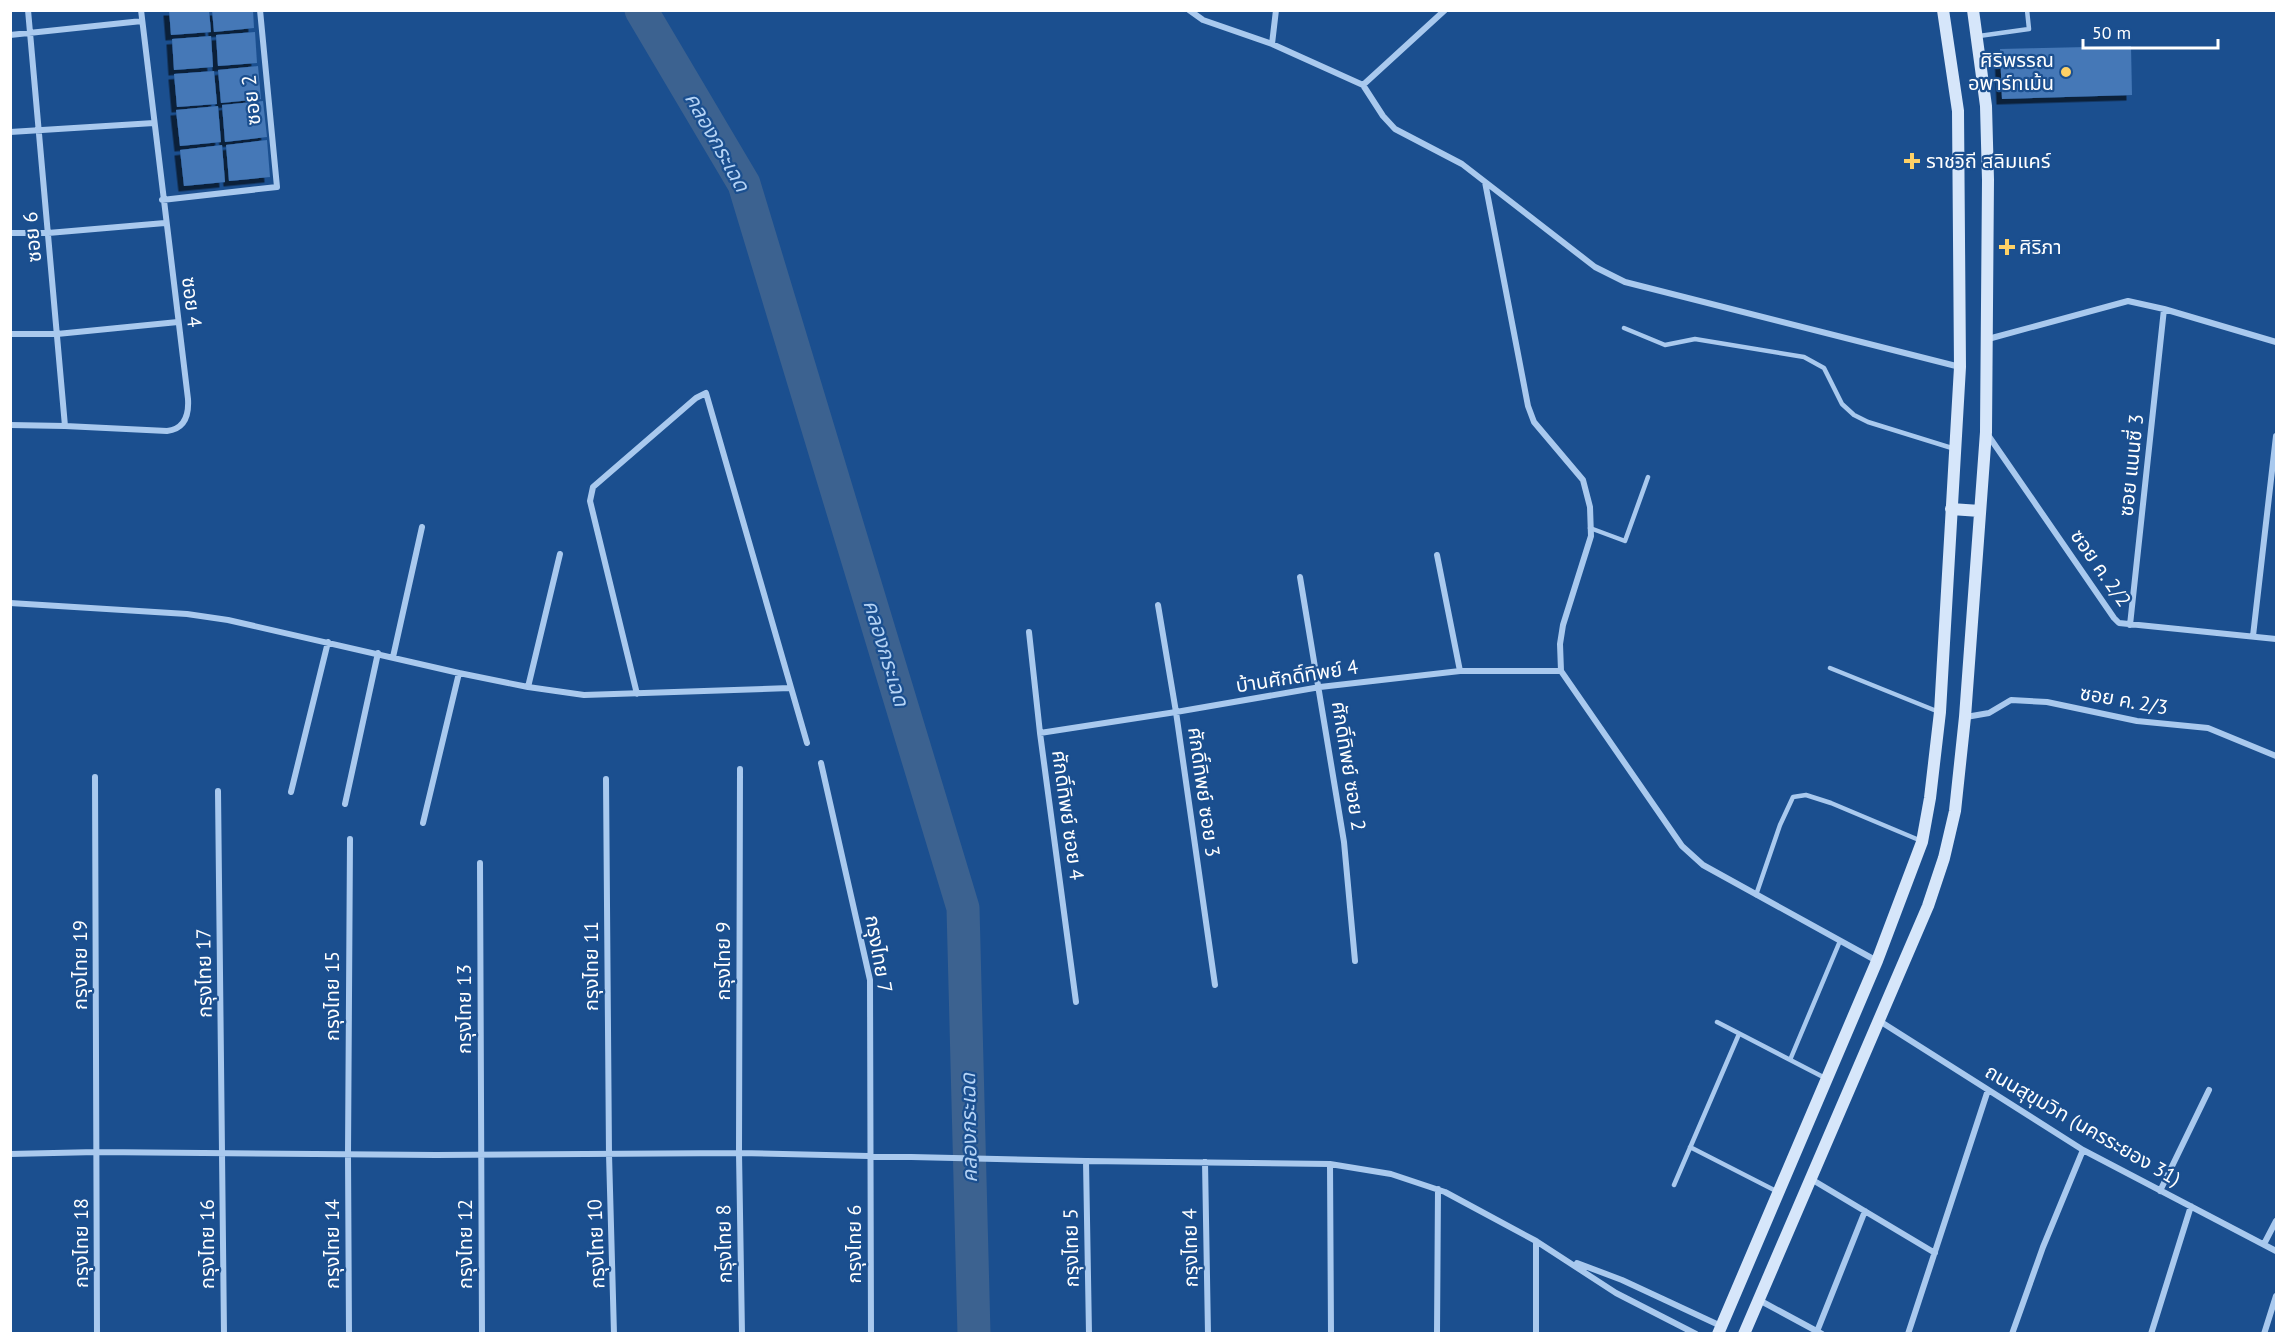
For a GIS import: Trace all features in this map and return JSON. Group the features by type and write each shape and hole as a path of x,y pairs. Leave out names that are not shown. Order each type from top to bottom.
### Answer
{"street":[{"name":"ซอย 6","path":"28,10 65,426"},
{"name":"ซอย 4","path":"10,425 167,431 177,429 183,424 189,409 162,200 141,10"},
{"name":"ซอย 2","path":"162,200 277,187 260,10"},
{"path":"1189,10 1203,20 1272,44 1363,86 1383,116 1395,129 1462,164 1595,267 1625,282 1960,367"},
{"path":"1272,44 1276,10"},
{"path":"1363,86 1445,10"},
{"path":"1568,1260 1622,1280 1719,1330 1877,961 1922,842 1930,798 1940,712 1960,367 1958,111 1942,10"},
{"path":"1743,1334 1928,906 1944,858 1955,811 1965,717 1986,432 1988,339 1986,116 1973,10"},
{"path":"10,35 142,21"},
{"path":"10,132 153,123"},
{"path":"1485,183 1528,406 1534,422 1583,480 1590,507 1591,536 1563,625 1560,644 1562,671 1682,846 1702,865 1877,961"},
{"path":"10,233 48,233 165,223"},
{"path":"1988,339 2128,301 2164,309 2277,342"},
{"name":"ซอย แนนซี่ 3","path":"2130,625 2164,309"},
{"path":"11,334 57,334 178,322"},
{"path":"637,694 590,501 593,487 696,398 706,393 807,743"},
{"name":"ซอย ค. 2/2","path":"1986,432 2119,623 2277,639"},
{"path":"2253,636 2277,436"},
{"path":"1951,509 1980,511"},
{"path":"393,657 422,527"},
{"path":"528,687 560,554"},
{"path":"1437,555 1460,671"},
{"name":"ศักดิ์ทิพย์ ซอย 2","path":"1300,577 1344,842 1355,961"},
{"path":"10,603 187,614 228,620 459,673 528,687 584,695 790,688"},
{"name":"ศักดิ์ทิพย์ ซอย 3","path":"1158,605 1176,712 1215,985"},
{"name":"ศักดิ์ทิพย์ ซอย 4","path":"1029,633 1076,1002"},
{"path":"291,792 328,642"},
{"path":"345,804 378,653"},
{"name":"บ้านศักดิ์ทิพย์ 4","path":"1040,733 1320,687 1460,671 1562,671"},
{"path":"423,823 459,673"},
{"name":"ซอย ค. 2/3","path":"1965,717 1989,713 2011,700 2048,702 2137,721 2208,728 2277,756"},
{"name":"กรุงไทย 7","path":"821,763 870,980 870,1155"},
{"name":"กรุงไทย 9","path":"739,1153 740,769"},
{"name":"กรุงไทย 19","path":"95,777 97,1152"},
{"name":"กรุงไทย 11","path":"606,779 609,1154"},
{"name":"กรุงไทย 17","path":"218,791 223,1155"},
{"name":"กรุงไทย 15","path":"348,1155 350,838"},
{"name":"กรุงไทย 13","path":"480,863 481,1155"},
{"name":"ถนนสุขุมวิท (นครระยอง 31)","path":"1878,1020 2084,1149 2277,1251"},
{"path":"1908,1334 1988,1090"},
{"path":"2160,1191 2209,1090"},
{"path":"2012,1334 2043,1247 2084,1149"},
{"path":"10,1154 97,1152 223,1155 739,1153 1330,1164 1390,1174 1438,1190 1536,1241 1616,1293 1696,1334"},
{"name":"กรุงไทย 18","path":"97,1152 97,1334"},
{"name":"กรุงไทย 8","path":"739,1153 742,1334"},
{"name":"กรุงไทย 10","path":"609,1154 614,1334"},
{"name":"กรุงไทย 16","path":"223,1155 224,1334"},
{"name":"กรุงไทย 14","path":"348,1155 349,1334"},
{"name":"กรุงไทย 12","path":"481,1155 482,1334"},
{"name":"กรุงไทย 6","path":"870,1155 871,1334"},
{"name":"กรุงไทย 5","path":"1086,1161 1089,1334"},
{"name":"กรุงไทย 4","path":"1205,1162 1208,1334"},
{"path":"1330,1164 1331,1334"},
{"path":"1810,1178 1935,1253"},
{"path":"1437,1334 1438,1190"},
{"path":"2151,1334 2191,1206"},
{"path":"1758,1300 1819,1333 1865,1211"},
{"path":"2264,1244 2277,1221"},
{"path":"1536,1241 1536,1334"},
{"path":"2264,1334 2277,1296"}],"lane":[{"path":"1977,36 2029,29 2027,10"},
{"path":"1624,328 1665,345 1695,339 1804,357 1824,368 1842,404 1854,415 1868,422 1955,449"},
{"path":"1590,528 1625,541 1648,477"},
{"path":"1830,668 1940,712"},
{"path":"1756,895 1780,825 1793,798 1806,795 1831,803 1922,842"},
{"path":"1790,1060 1840,941"},
{"path":"1717,1022 1827,1079"},
{"path":"1674,1185 1739,1034"},
{"path":"1690,1147 1778,1192"}],"building":[{"path":"169,10 209,10 211,32 171,35"},
{"path":"212,10 253,10 254,28 214,32"},
{"path":"255,32 257,63 218,66 216,35"},
{"path":"211,36 213,67 174,70 172,39"},
{"name":"ศิริพรรณ อพาร์ทเม้น","path":"2131,46 2132,95 2002,99 2000,49"},
{"path":"258,66 261,99 221,103 218,70"},
{"path":"214,71 217,104 177,107 174,74"},
{"path":"263,101 267,137 225,142 222,105"},
{"path":"218,106 221,142 180,146 176,110"},
{"path":"267,140 270,177 229,181 226,145"},
{"path":"222,145 225,182 184,186 180,150"}],"waterway":[{"name":"คลองกระเฉด","path":"641,10 744,184 963,908 974,1334"}],"place":[{"name":"ศิริพรรณ อพาร์ทเม้น","path":"2066,72"},
{"name":"ราชวิถี สลิมแคร์","path":"1912,161"},
{"name":"ศิริภา","path":"2007,247"}]}
